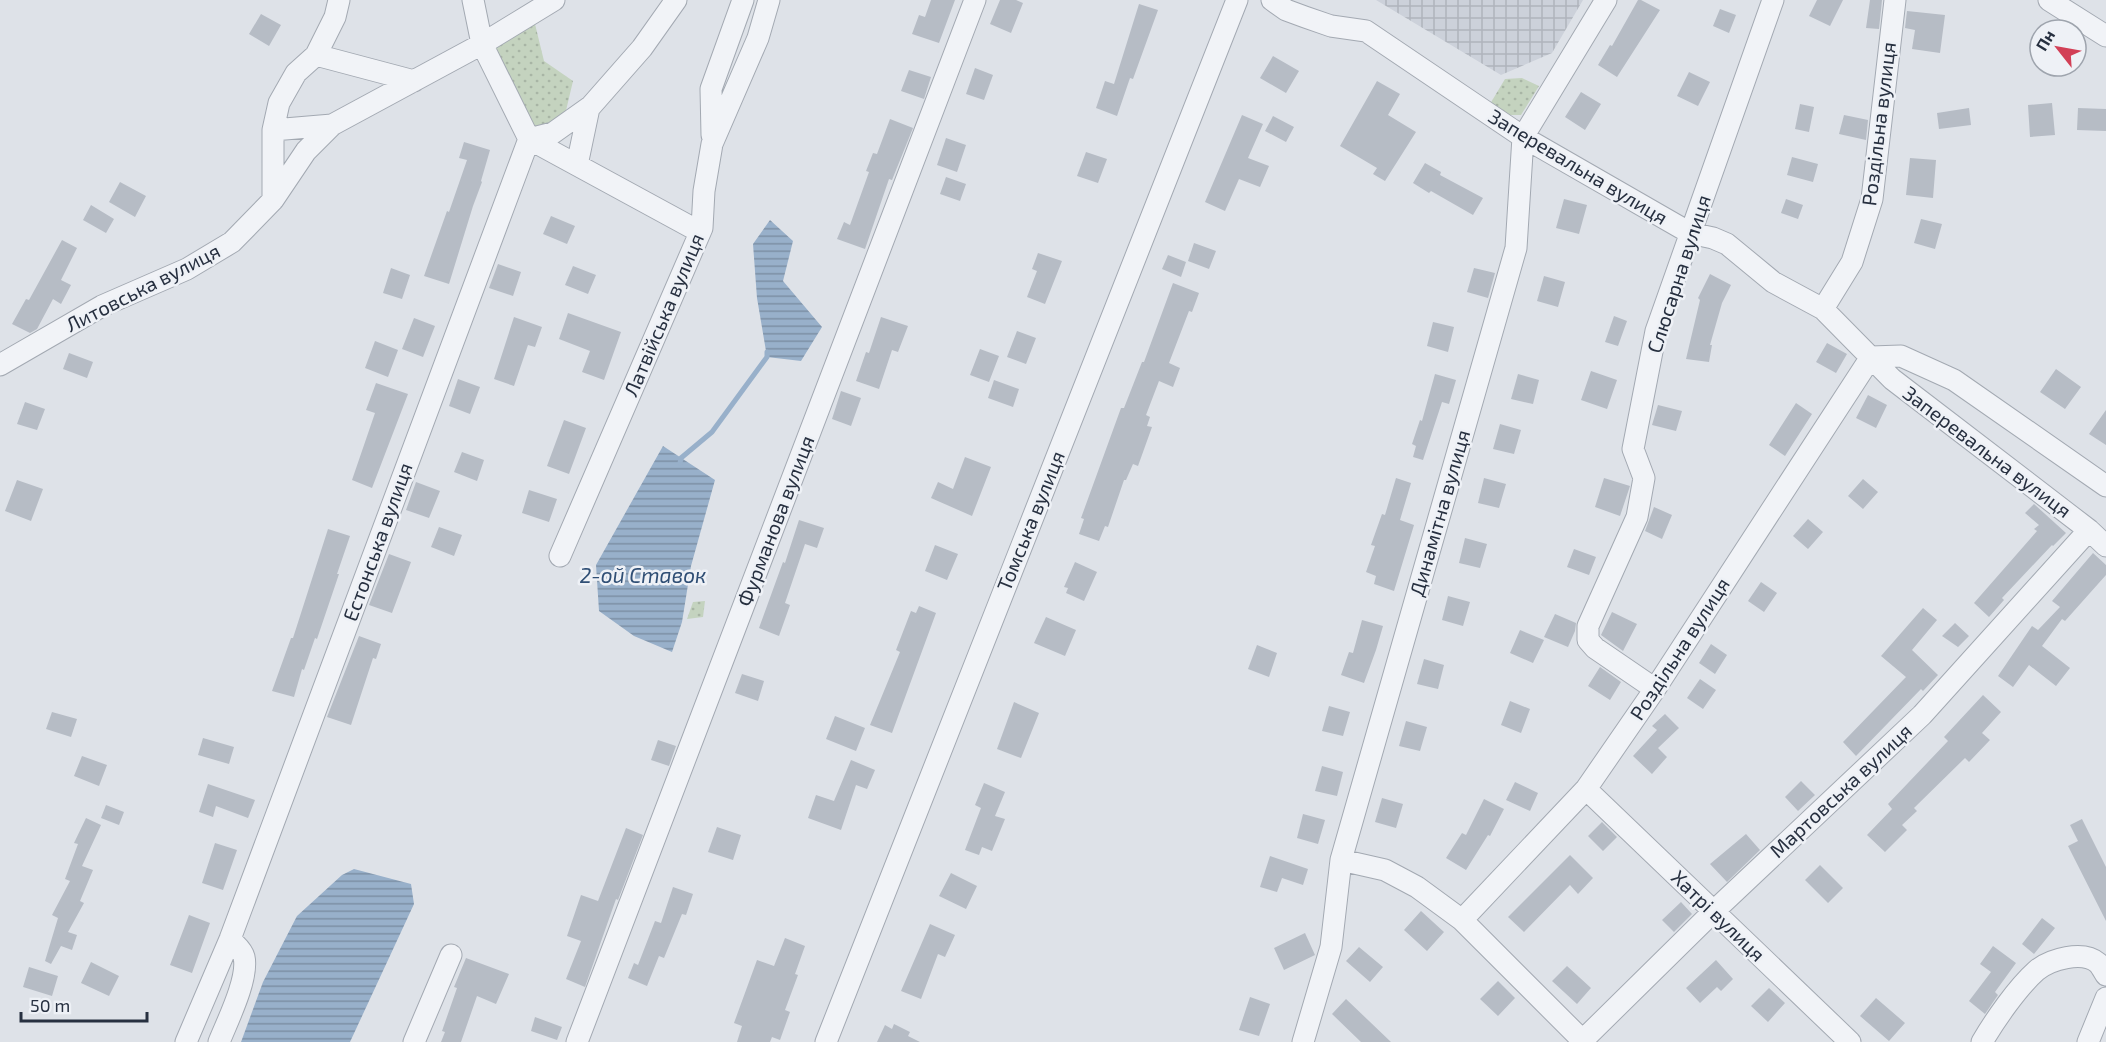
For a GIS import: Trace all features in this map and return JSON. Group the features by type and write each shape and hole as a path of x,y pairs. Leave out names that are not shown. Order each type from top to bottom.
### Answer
{"street":[{"path":"273,200 273,130 279,103 296,73 316,55 335,17 339,0"},
{"path":"473,0 482,44 529,139 700,232"},
{"path":"273,130 332,125 482,44 554,0"},
{"path":"529,139 553,133 589,108 642,48 676,0"},
{"path":"712,144 711,89 743,0"},
{"name":"Латвiйська вулиця","path":"560,556 700,232 712,144 758,38 769,0"},
{"name":"Фурманова вулиця","path":"578,1042 975,0"},
{"name":"Томська вулиця","path":"826,1042 1237,0"},
{"name":"Заперевальна вулиця","path":"1272,0 1286,10 1331,26 1366,31 1523,137 1690,233 1727,244 1773,282 1823,309 1892,379 2106,546"},
{"name":"Динамітна вулиця","path":"1310,1038 1330,947 1341,860 1516,248 1523,137 1605,0"},
{"name":"Слюсарна вулиця","path":"1655,689 1595,648 1588,640 1588,626 1637,517 1644,478 1633,449 1656,331 1773,0"},
{"name":"Роздільна вулиця","path":"1823,309 1852,262 1872,199 1895,0"},
{"path":"2049,0 2106,36"},
{"path":"316,55 414,81"},
{"path":"577,165 589,108"},
{"name":"Литовська вулиця","path":"0,365 102,306 151,286 232,242 273,200 306,151 332,125"},
{"name":"Естонська вулиця","path":"186,1042 230,939 529,139"},
{"name":"Заперевальна вулиця","path":"1871,357 1901,356 1954,380 2106,486"},
{"name":"Роздільна вулиця","path":"1462,920 1586,789 1655,689 1871,357"},
{"name":"Мартовська вулиця","path":"1583,1042 1713,912 1922,715 2088,530"},
{"name":"Хатрі вулиця","path":"1586,789 1850,1042"},
{"path":"1341,860 1385,870 1417,887 1462,920 1583,1042"},
{"path":"219,1042 235,1003 245,968 244,957 240,949 230,939"},
{"path":"414,1042 451,955"},
{"path":"1982,1042 1994,1020 2037,970 2059,959 2083,956 2097,963 2106,975"},
{"path":"2088,1042 2106,998"}],"shaded area":[{"path":"1376,0 1583,0 1552,53 1501,75"}],"green space":[{"path":"535,24 544,61 573,81 564,119 535,131 492,53 505,36"},
{"path":"1522,78 1539,86 1521,115 1500,115 1490,104 1505,79"},
{"path":"705,601 703,617 687,619 693,602"}],"water":[{"path":"770,220 793,241 783,281 822,327 801,361 767,357 757,298 753,244"},
{"name":"2-ой Ставок","path":"663,446 715,480 691,566 682,622 672,652 634,636 599,611 596,565"},
{"path":"354,869 411,884 414,904 350,1042 241,1042 263,982 297,916 342,875"}],"building":[{"path":"931,0 955,0 939,43 912,34 919,15 925,17"},
{"path":"1000,0 1016,0 1023,3 1011,33 990,24"},
{"path":"1638,0 1660,10 1617,77 1598,65 1610,45 1612,46"},
{"path":"1817,0 1843,0 1830,26 1809,16"},
{"path":"1870,0 1882,0 1879,29 1866,28"},
{"path":"1139,4 1158,10 1117,116 1096,108 1105,81 1114,84"},
{"path":"1720,9 1736,15 1729,33 1713,26"},
{"path":"1907,11 1945,15 1940,53 1912,49 1915,30 1905,28"},
{"path":"261,14 281,25 269,46 249,34"},
{"path":"1273,56 1299,71 1286,93 1260,78"},
{"path":"975,68 993,75 984,100 966,94"},
{"path":"909,70 931,77 924,99 901,91"},
{"path":"1689,72 1710,82 1698,106 1677,96"},
{"path":"1377,81 1400,94 1388,115 1416,132 1385,181 1373,174 1377,168 1340,146"},
{"path":"1581,92 1601,104 1585,130 1565,117"},
{"path":"2052,103 2055,135 2030,137 2028,105"},
{"path":"1800,104 1814,107 1809,132 1795,129"},
{"path":"1969,108 1971,125 1939,129 1937,113"},
{"path":"2078,108 2106,109 2106,131 2077,130"},
{"path":"1242,115 1263,124 1248,158 1269,166 1260,187 1239,179 1225,211 1205,202"},
{"path":"1844,115 1868,120 1866,140 1839,134"},
{"path":"1273,116 1294,127 1286,142 1265,131"},
{"path":"890,119 913,128 892,180 889,179 865,249 837,239 844,222 850,225 869,172 866,171 873,153 877,154"},
{"path":"946,138 966,145 957,172 937,165"},
{"path":"464,142 490,150 449,284 424,276 467,160 459,158"},
{"path":"1086,152 1107,159 1098,183 1077,176"},
{"path":"1792,157 1818,164 1813,182 1787,175"},
{"path":"1910,158 1936,160 1933,198 1906,195"},
{"path":"1425,163 1441,172 1440,175 1483,198 1473,215 1413,183"},
{"path":"946,177 966,184 960,201 940,194"},
{"path":"120,182 146,196 135,217 109,202"},
{"path":"1564,199 1587,205 1579,234 1556,228"},
{"path":"1786,199 1803,205 1798,219 1781,213"},
{"path":"91,205 114,219 106,233 83,220"},
{"path":"551,216 575,226 567,244 543,234"},
{"path":"1921,219 1942,224 1935,249 1914,243"},
{"path":"62,240 77,248 61,280 71,285 61,304 53,299 37,329 30,333 12,324 26,299 29,300"},
{"path":"1194,243 1216,251 1209,269 1188,261"},
{"path":"1038,253 1062,261 1045,304 1027,297 1037,271 1032,269"},
{"path":"1168,255 1186,262 1181,277 1162,269"},
{"path":"498,264 521,272 513,296 489,288"},
{"path":"573,266 596,275 588,294 565,285"},
{"path":"391,268 410,275 402,299 383,293"},
{"path":"1474,268 1495,273 1488,298 1467,292"},
{"path":"1710,274 1731,285 1722,303 1710,345 1712,345 1709,362 1686,359 1700,300 1698,298"},
{"path":"1544,276 1565,282 1558,307 1537,301"},
{"path":"1173,283 1199,293 1192,312 1189,311 1169,363 1180,368 1173,387 1159,381 1146,415 1150,417 1147,426 1152,427 1138,466 1133,464 1124,480 1108,527 1105,526 1099,541 1079,534 1084,519 1081,518 1121,408 1124,408 1142,362 1144,362"},
{"path":"568,313 621,332 604,380 582,372 590,351 559,339"},
{"path":"1614,316 1627,321 1618,346 1605,342"},
{"path":"514,317 542,327 535,347 528,345 514,386 494,379"},
{"path":"881,317 908,326 898,352 892,350 879,389 856,381 866,352 869,353"},
{"path":"414,318 435,326 423,357 402,349"},
{"path":"1433,322 1454,327 1448,352 1427,346"},
{"path":"1017,331 1036,338 1026,364 1007,357"},
{"path":"375,341 398,350 388,377 365,368"},
{"path":"1827,343 1847,354 1836,373 1816,362"},
{"path":"980,349 999,356 989,382 970,375"},
{"path":"69,353 93,362 87,378 63,369"},
{"path":"2056,369 2081,387 2065,409 2040,392"},
{"path":"1591,371 1617,380 1607,409 1581,400"},
{"path":"1435,374 1456,380 1449,404 1442,402 1423,460 1413,457 1416,446 1412,444 1420,420 1422,421"},
{"path":"1518,374 1539,380 1533,404 1511,399"},
{"path":"458,379 480,387 470,414 449,406"},
{"path":"994,380 1019,389 1013,407 988,398"},
{"path":"376,383 408,394 372,488 352,480 375,413 366,410"},
{"path":"841,391 861,398 851,426 832,419"},
{"path":"1868,395 1887,405 1876,428 1856,418"},
{"path":"25,402 45,409 37,430 17,424"},
{"path":"1796,403 1812,414 1785,456 1769,445"},
{"path":"1658,405 1682,411 1676,431 1652,425"},
{"path":"2106,410 2106,445 2089,434"},
{"path":"564,420 586,428 569,474 547,466"},
{"path":"1500,424 1521,430 1514,454 1493,449"},
{"path":"462,452 484,460 477,481 454,472"},
{"path":"965,457 991,467 972,516 931,498 938,482 953,489"},
{"path":"1396,478 1411,483 1400,520 1414,525 1394,591 1374,584 1376,576 1366,572 1375,546 1371,545 1382,514 1385,515"},
{"path":"1484,478 1506,484 1499,508 1478,503"},
{"path":"1604,478 1630,486 1620,516 1595,507"},
{"path":"1863,479 1878,492 1863,509 1848,496"},
{"path":"17,480 43,489 31,521 5,511"},
{"path":"416,482 440,491 429,518 406,510"},
{"path":"529,490 557,499 549,522 522,513"},
{"path":"2034,504 2066,533 2002,598 2004,600 1989,617 1974,603 2037,531 2034,529 2039,525 2025,513"},
{"path":"1654,507 1672,515 1662,539 1645,531"},
{"path":"1808,519 1823,532 1808,549 1793,536"},
{"path":"799,520 824,528 817,548 805,544 785,603 790,605 779,636 759,628 783,562 785,563"},
{"path":"439,527 462,535 454,556 431,547"},
{"path":"328,529 350,536 317,639 315,638 304,670 302,669 294,697 272,691 291,638 293,638"},
{"path":"1465,538 1487,544 1480,568 1459,563"},
{"path":"935,545 958,554 947,580 925,571"},
{"path":"1574,549 1596,557 1589,575 1567,567"},
{"path":"2093,553 2106,565 2106,575 2065,621 2062,619 2042,646 2070,668 2056,686 2029,665 2013,687 1998,676 2032,626 2038,630 2060,607 2052,601"},
{"path":"389,554 411,562 392,613 369,605"},
{"path":"1075,562 1097,572 1084,601 1066,593 1068,588 1064,587"},
{"path":"1761,582 1777,593 1764,612 1748,601"},
{"path":"1448,596 1470,602 1463,626 1442,620"},
{"path":"919,606 936,613 892,733 870,725 900,652 896,650 911,611 916,613"},
{"path":"1923,608 1937,620 1912,650 1938,675 1923,691 1921,689 1856,756 1843,742 1906,677 1881,656"},
{"path":"1612,612 1637,624 1623,651 1601,635"},
{"path":"1555,614 1576,623 1568,647 1544,637"},
{"path":"1046,617 1076,630 1065,656 1034,643"},
{"path":"1362,620 1383,626 1364,683 1341,675 1349,652 1353,653"},
{"path":"1955,623 1969,636 1958,647 1942,636"},
{"path":"1520,630 1544,640 1533,663 1510,653"},
{"path":"359,636 381,644 376,659 373,658 351,725 327,717"},
{"path":"1711,644 1727,655 1715,674 1699,663"},
{"path":"1257,645 1277,653 1269,677 1248,669"},
{"path":"1424,659 1444,665 1438,689 1417,684"},
{"path":"1600,667 1621,682 1610,700 1588,686"},
{"path":"742,674 764,681 758,701 735,693"},
{"path":"1700,679 1716,690 1703,709 1687,698"},
{"path":"1983,695 2001,712 1982,733 1990,740 1969,762 1965,758 1914,808 1917,811 1902,825 1907,830 1885,852 1867,835 1892,809 1888,804 1948,741 1944,737"},
{"path":"1510,701 1530,709 1521,733 1501,725"},
{"path":"1014,702 1039,713 1021,758 997,749"},
{"path":"1329,706 1350,712 1343,736 1322,731"},
{"path":"52,712 77,719 71,737 46,729"},
{"path":"1665,714 1679,728 1658,748 1667,757 1652,774 1633,756 1657,730 1652,726"},
{"path":"835,716 865,728 856,751 826,739"},
{"path":"1406,721 1427,727 1420,751 1399,746"},
{"path":"203,738 234,747 229,764 198,755"},
{"path":"658,740 676,746 669,766 651,760"},
{"path":"82,756 107,765 99,786 74,776"},
{"path":"851,760 875,770 867,789 856,785 841,830 808,818 816,795 834,801"},
{"path":"1322,766 1343,772 1337,796 1315,791"},
{"path":"1801,781 1815,795 1798,811 1785,797"},
{"path":"1515,782 1538,793 1530,811 1506,800"},
{"path":"984,783 1005,792 995,816 1005,819 992,851 982,847 979,855 965,850 981,808 975,805"},
{"path":"208,784 255,800 248,818 216,806 213,817 199,812"},
{"path":"1382,798 1403,804 1396,828 1375,822"},
{"path":"1484,799 1504,809 1490,836 1488,835 1466,870 1446,858 1462,833 1466,835"},
{"path":"106,805 124,812 119,825 101,818"},
{"path":"1303,814 1325,820 1318,844 1297,838"},
{"path":"86,818 101,825 82,866 93,870 80,901 84,903 68,932 77,935 72,950 61,946 51,964 45,961 58,918 52,915 70,881 65,879 78,844 74,843"},
{"path":"2082,819 2106,867 2106,921 2068,846 2078,841 2070,825"},
{"path":"1602,822 1617,837 1603,851 1588,836"},
{"path":"717,827 741,835 733,860 708,852"},
{"path":"626,828 643,835 618,900 616,899 585,987 566,979 581,941 567,936 581,895 598,901"},
{"path":"1746,834 1760,850 1727,882 1710,864"},
{"path":"215,843 237,850 223,890 202,883"},
{"path":"1570,855 1593,878 1578,894 1570,885 1524,932 1508,917"},
{"path":"1270,856 1308,869 1303,885 1282,878 1277,892 1260,887"},
{"path":"1820,865 1843,888 1828,903 1805,880"},
{"path":"951,873 977,886 966,909 939,896"},
{"path":"673,887 693,894 686,915 682,914 664,958 659,956 647,986 628,978 634,963 638,965 655,921 661,923"},
{"path":"1681,902 1692,914 1674,932 1662,920"},
{"path":"1421,911 1444,932 1427,951 1404,930"},
{"path":"189,915 210,923 192,973 170,965"},
{"path":"2042,918 2055,928 2034,954 2022,944"},
{"path":"930,924 955,935 945,957 938,954 921,999 901,991"},
{"path":"1305,933 1315,955 1284,970 1274,948"},
{"path":"785,938 805,946 795,974 798,975 785,1010 790,1012 780,1040 772,1037 770,1042 737,1042 742,1026 734,1023 757,960 774,966"},
{"path":"1993,946 2016,963 1995,992 1998,995 1985,1014 1969,1001 1991,972 1980,964"},
{"path":"1359,947 1383,967 1370,982 1346,961"},
{"path":"466,958 509,974 496,1004 477,996 461,1042 441,1042 445,1032 442,1031 457,988 454,987"},
{"path":"1716,960 1733,979 1721,991 1717,987 1700,1003 1686,988"},
{"path":"91,962 119,976 109,996 81,983"},
{"path":"1567,966 1591,988 1577,1004 1552,981"},
{"path":"29,967 58,976 52,996 23,987"},
{"path":"1498,981 1515,998 1498,1016 1480,999"},
{"path":"1769,988 1785,1003 1768,1022 1751,1006"},
{"path":"1250,997 1270,1004 1259,1036 1239,1030"},
{"path":"1876,998 1905,1023 1889,1041 1860,1016"},
{"path":"1346,999 1391,1042 1361,1042 1332,1014"},
{"path":"535,1017 562,1027 557,1040 531,1031"},
{"path":"894,1024 910,1032 908,1036 920,1042 877,1042 885,1025 892,1029"}],"waterway":[{"path":"680,463 681,458 712,432 767,357 767,352"}]}
